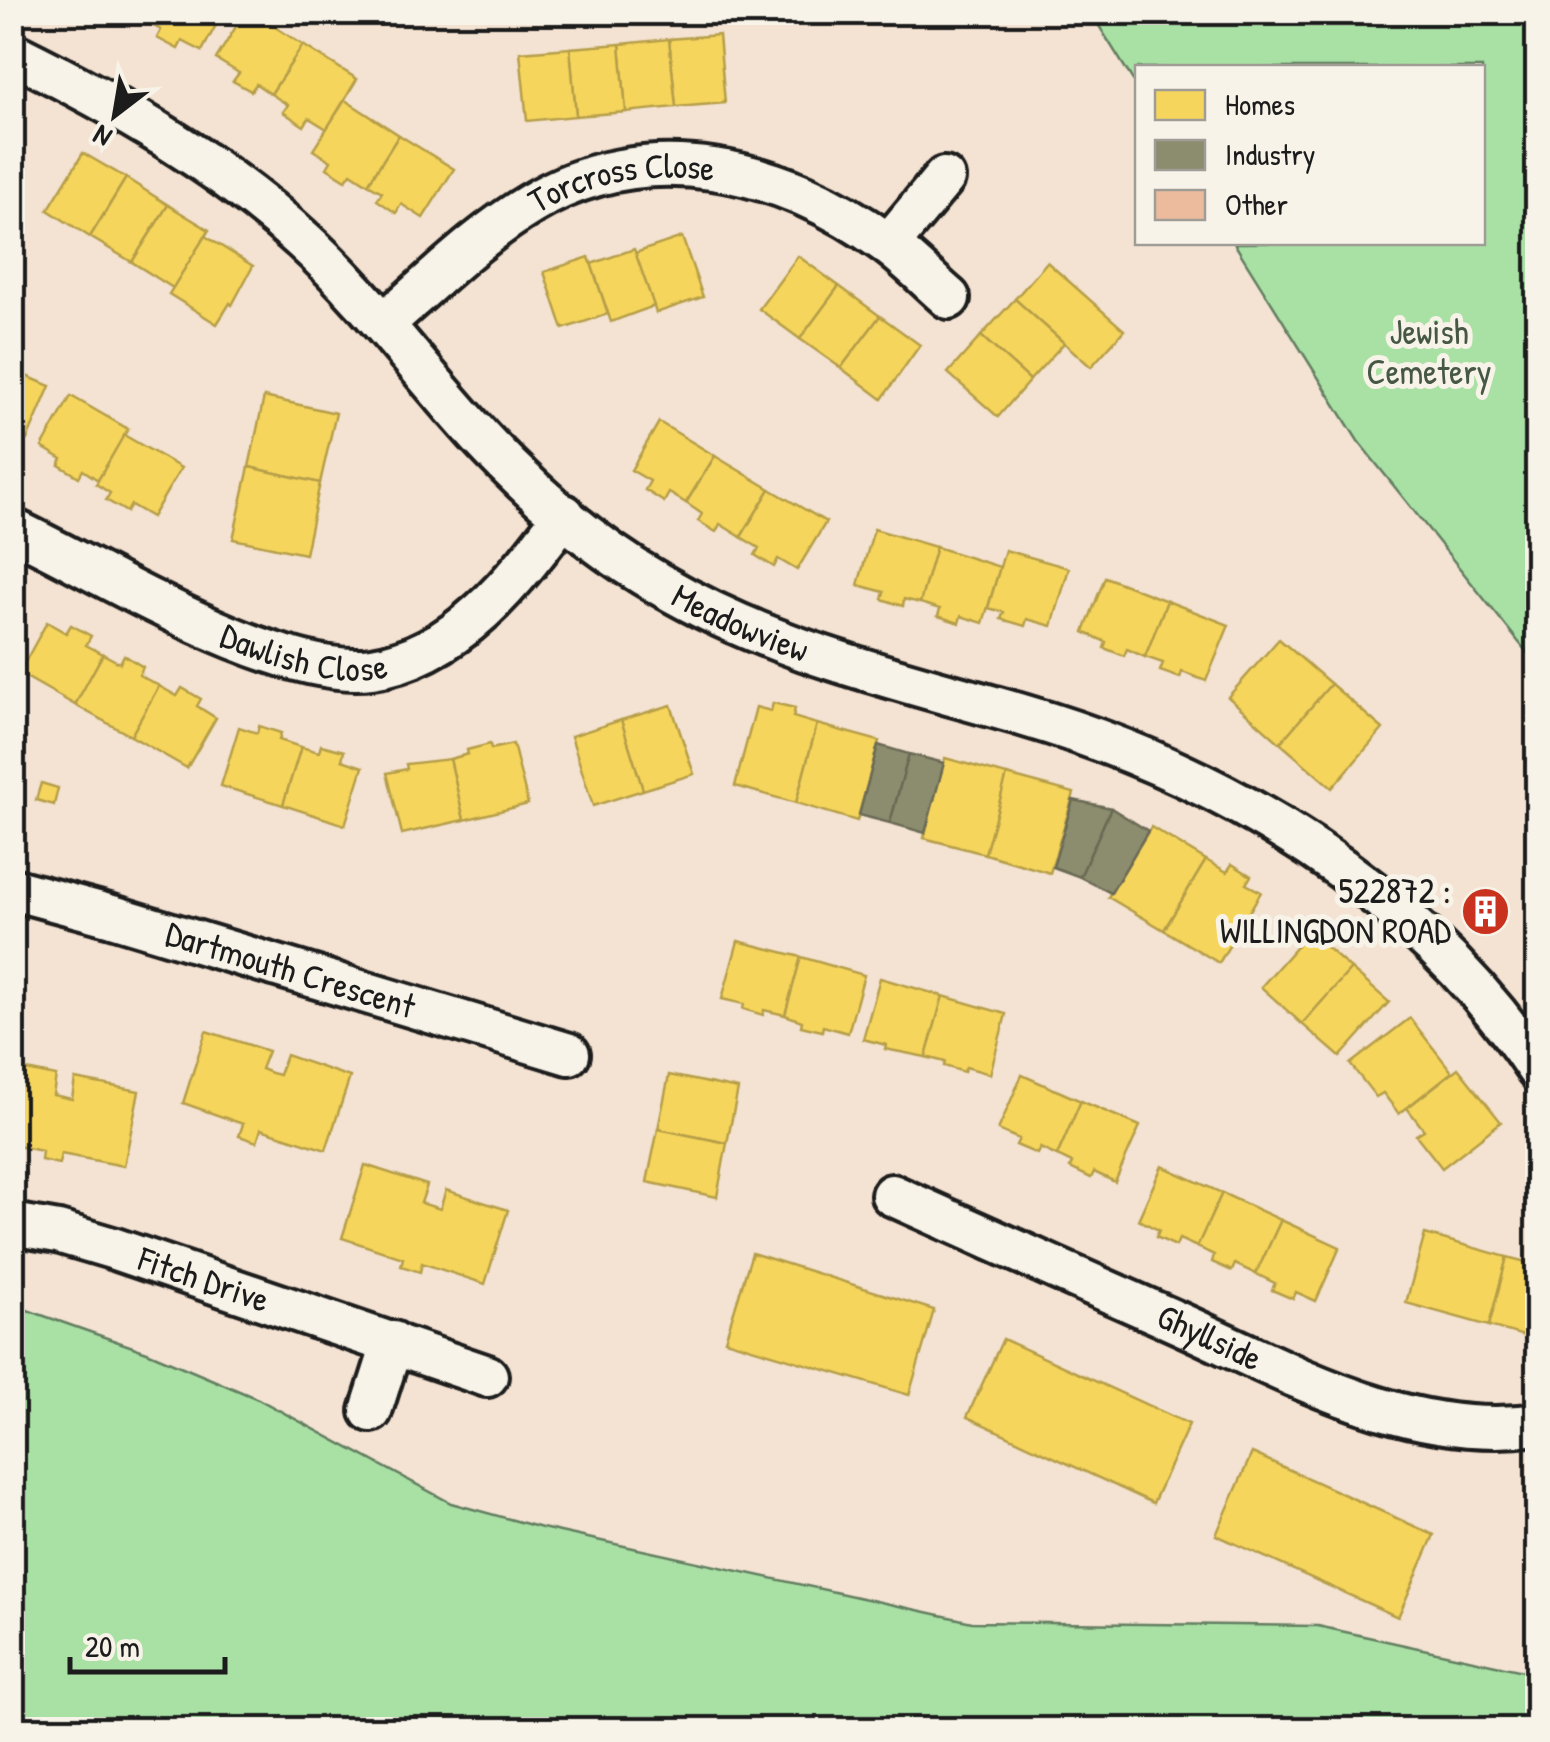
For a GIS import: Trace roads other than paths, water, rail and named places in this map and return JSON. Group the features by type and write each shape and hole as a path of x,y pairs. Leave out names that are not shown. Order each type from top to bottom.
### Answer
{"street":[{"name":"Meadowview","path":"12,53 140,122 252,198 303,239 384,323 477,434 517,475 564,515 659,584 762,636 854,668 1061,728 1168,767 1226,797 1300,842 1404,916 1472,983 1538,1070"},
{"name":"Torcross Close","path":"384,323 495,227 534,202 572,184 630,169 694,166 761,178 804,194 888,244 949,298"},
{"path":"888,244 944,178"},
{"name":"Dawlish Close","path":"12,529 258,648 310,664 370,668 403,660 464,626 506,588 564,515"},
{"name":"Dartmouth Crescent","path":"12,889 569,1054"},
{"name":"Ghyllside","path":"892,1196 1311,1381 1392,1412 1466,1428 1538,1424"},
{"name":"Fitch Drive","path":"12,1224 112,1248 486,1376"},
{"path":"371,1411 393,1342"}],"place":[{"name":"522872 : WILLINGDON ROAD","path":"1486,911"}],"park label":[{"name":"Jewish Cemetery","path":"1429,352"}]}
